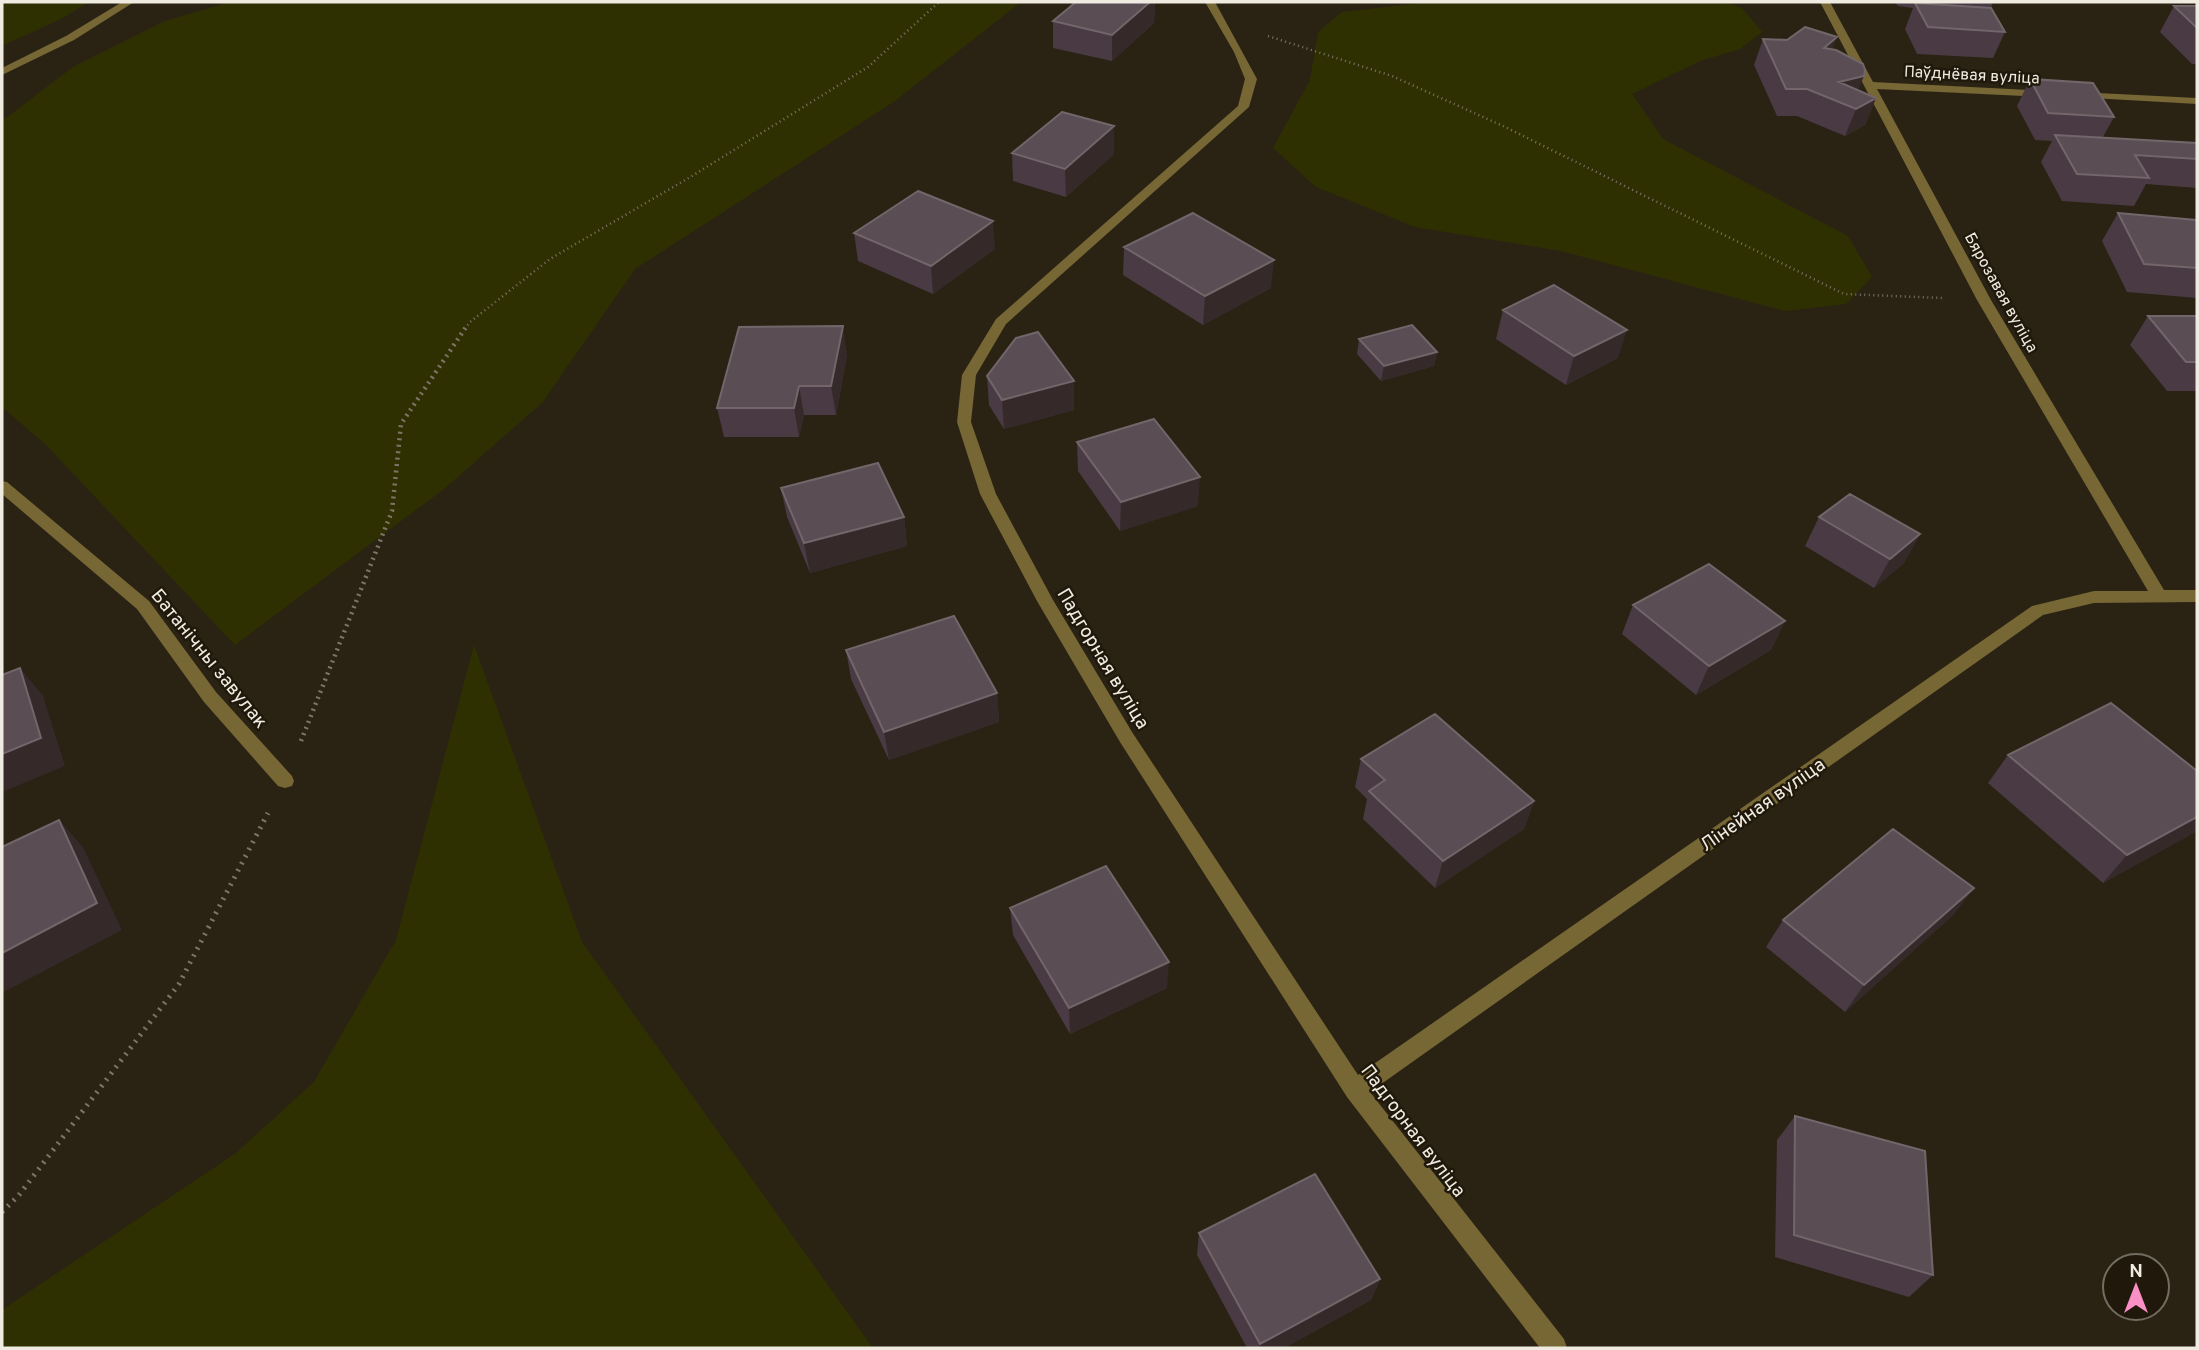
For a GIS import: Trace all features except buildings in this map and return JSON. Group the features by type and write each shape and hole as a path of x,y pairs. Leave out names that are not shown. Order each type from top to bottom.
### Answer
{"street":[{"path":"2,72 70,38 129,2"},
{"name":"Падгорная вуліца","path":"1210,2 1239,51 1251,79 1243,107 1001,321 969,375 964,422 988,494 1052,612 1126,737 1355,1090 1555,1348"},
{"name":"Бярозавая вуліца","path":"1825,2 1984,300 2158,594"},
{"name":"Паўднёвая вуліца","path":"1870,85 2197,101"},
{"name":"Батанічны завулак","path":"2,486 143,605 210,697 285,780"},
{"name":"Лінейная вуліца","path":"1355,1090 2038,610 2094,597 2158,594 2197,596"}],"path":[{"path":"2,1212 19,1195 178,984 285,780 392,511 401,424 470,322 550,259 692,176 868,67 939,2"},
{"path":"1221,21 1404,81 1503,126 1844,294 1984,300"}],"shaded area":[{"path":"2,2 89,2 61,19 2,46"},
{"path":"230,2 1021,2 895,101 635,269 542,403 444,489 235,645 46,445 2,407 2,121 73,67 165,21"},
{"path":"1429,2 1727,2 1743,9 1762,32 1740,49 1700,61 1632,94 1663,139 1848,236 1872,277 1846,304 1785,311 1561,251 1415,227 1316,187 1273,148 1310,80 1318,32 1342,12"},
{"path":"474,645 582,942 873,1348 2,1348 2,1310 236,1153 314,1082 396,940"}]}
